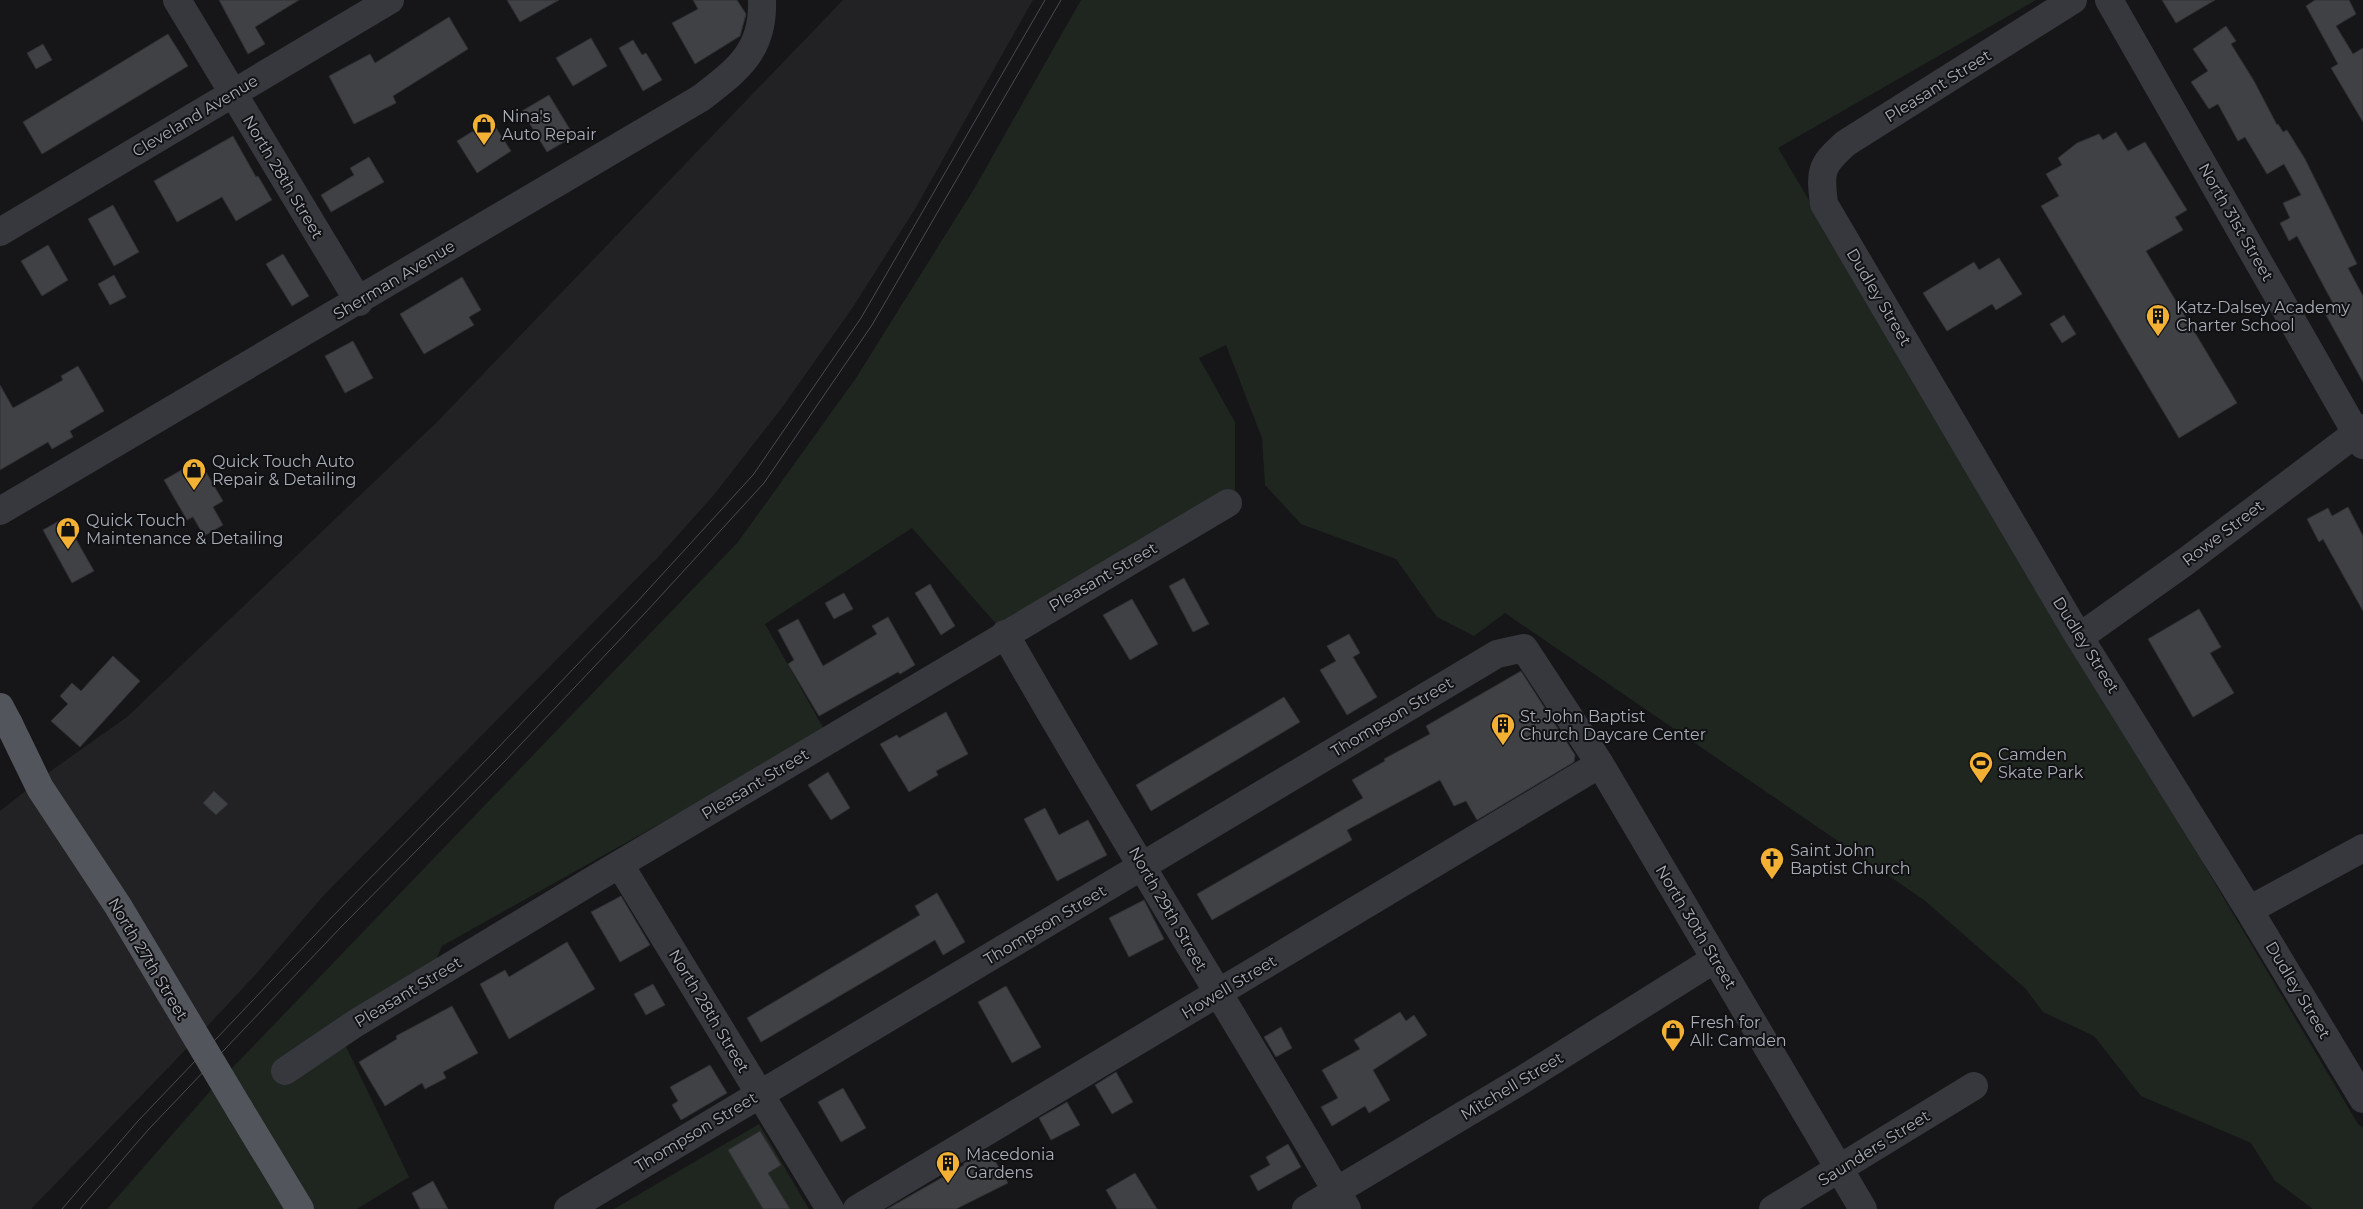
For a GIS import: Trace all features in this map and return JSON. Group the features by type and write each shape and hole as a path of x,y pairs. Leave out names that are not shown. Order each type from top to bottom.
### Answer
{"main road":[{"name":"North 27th Street","path":"5,716 40,788 118,906 300,1209"}],"street":[{"name":"North 28th Street","path":"177,0 359,302"},
{"name":"Cleveland Avenue","path":"0,232 390,0"},
{"name":"Pleasant Street","path":"1822,185 1823,168 1830,157 1846,143 2073,0"},
{"name":"North 31st Street","path":"2109,0 2361,435"},
{"name":"Sherman Avenue","path":"0,511 359,302 702,98 738,69 756,40 761,11"},
{"name":"Dudley Street","path":"1822,185 1824,204 2073,627 2081,636 2250,910 2363,1099"},
{"name":"Rowe Street","path":"2081,636 2361,435"},
{"name":"Pleasant Street","path":"285,1071 356,1023 1005,634 1228,503"},
{"name":"North 29th Street","path":"1005,634 1076,759 1144,867 1217,994 1342,1200"},
{"name":"Thompson Street","path":"568,1209 1144,867 1496,654 1524,648"},
{"name":"North 30th Street","path":"1524,648 1600,764 1863,1209"},
{"name":"Howell Street","path":"857,1209 1600,764"},
{"path":"2250,910 2363,848"},
{"name":"North 28th Street","path":"620,865 830,1209"},
{"name":"Mitchell Street","path":"1306,1209 1342,1200 1522,1080 1715,959"},
{"name":"Saunders Street","path":"1773,1209 1974,1086"}],"shaded area":[{"path":"843,0 1033,0 915,209 853,307 781,409 713,496 662,553 324,895 257,973 171,1065 31,1209 0,1209 0,811 52,770 127,717 437,422"},
{"path":"1081,0 2036,0 1778,148 2358,1124 2363,1128 2363,1209 2313,1209 2275,1181 2251,1143 2141,1096 2094,1036 2043,1012 2025,988 1924,900 1505,613 1474,636 1437,617 1396,559 1301,524 1265,485 1262,438 1226,345 1199,358 1235,422 1235,492 1005,634 912,528 765,624 825,731 442,946 433,967 337,1028 409,1177 357,1209 107,1209 212,1089 738,542 856,378 974,189"},
{"path":"759,1124 809,1209 614,1209"}],"building":[{"path":"219,0 299,0 255,27 265,44 248,54"},
{"path":"507,0 559,0 520,22"},
{"path":"693,0 737,0 746,14 740,36 695,64 672,23 698,9"},
{"path":"2162,0 2215,0 2176,23"},
{"path":"2315,0 2349,0 2356,14 2336,26 2353,54 2363,48 2363,122 2331,68 2338,64 2306,6"},
{"path":"449,17 468,49 393,96 396,103 354,124 329,76 370,54 375,63"},
{"path":"2226,26 2236,41 2231,44 2254,81 2277,125 2283,132 2287,130 2305,159 2357,264 2348,268 2363,296 2363,382 2326,315 2336,309 2297,236 2289,241 2280,223 2290,218 2283,203 2301,195 2284,164 2267,174 2245,137 2238,141 2218,104 2209,109 2191,82 2208,71 2193,49"},
{"path":"168,34 188,66 42,154 23,122"},
{"path":"591,38 607,66 573,86 556,58"},
{"path":"633,40 642,55 646,53 662,80 643,91 619,48"},
{"path":"43,44 52,60 36,69 27,53"},
{"path":"549,95 574,136 547,152 522,111"},
{"name":"Nina's Auto Repair","path":"491,120 511,151 477,173 457,141"},
{"name":"Katz-Dalsey Academy Charter School","path":"2116,132 2128,151 2145,142 2187,210 2175,217 2183,230 2146,251 2237,403 2179,438 2041,206 2059,196 2046,174 2062,165 2058,158 2077,143 2099,134 2103,140"},
{"path":"233,136 256,177 258,176 272,200 236,221 222,197 177,222 154,181"},
{"path":"369,157 384,182 331,212 321,195 354,175 350,168"},
{"path":"113,205 139,252 114,266 88,219"},
{"path":"48,245 68,280 42,296 21,261"},
{"path":"283,254 309,296 292,306 266,264"},
{"path":"1999,258 2022,294 1996,310 1992,304 1947,331 1923,293 1974,262 1979,270"},
{"path":"114,275 126,297 110,305 98,284"},
{"path":"462,277 481,310 469,317 474,325 424,354 400,314"},
{"path":"2064,315 2076,334 2062,343 2050,324"},
{"path":"353,341 373,378 345,393 325,356"},
{"path":"78,366 104,411 70,431 73,437 52,449 48,442 0,470 0,385 13,408 63,380 61,376"},
{"name":"Quick Touch Auto Repair & Detailing","path":"199,460 223,501 213,507 223,525 204,536 193,517 187,520 164,480"},
{"path":"2348,507 2363,536 2363,611 2323,539 2319,542 2307,519 2328,508 2332,516"},
{"name":"Quick Touch Maintenance & Detailing","path":"64,518 94,571 72,583 43,530"},
{"path":"1184,578 1209,624 1193,632 1169,586"},
{"path":"930,584 955,626 941,635 915,593"},
{"path":"844,593 853,609 834,619 825,603"},
{"path":"1132,599 1158,644 1130,660 1103,615"},
{"path":"2199,609 2221,647 2210,653 2234,693 2193,717 2148,639"},
{"path":"888,617 915,665 900,674 898,672 819,716 788,664 794,660 778,630 798,619 823,666 877,634 872,626"},
{"path":"1349,634 1360,653 1353,657 1377,697 1347,715 1320,670 1336,661 1327,646"},
{"path":"113,656 140,681 80,747 51,721 68,704 60,696 72,683 81,691"},
{"path":"1521,671 1575,755 1574,762 1477,820 1466,801 1454,806 1440,780 1347,830 1352,840 1212,920 1197,894 1363,798 1352,780 1385,761 1384,759 1430,734 1426,726"},
{"path":"1284,697 1300,722 1151,811 1136,785"},
{"path":"946,712 968,754 936,771 938,775 909,792 880,744 897,735 899,738"},
{"path":"828,772 850,808 831,820 808,785"},
{"path":"214,791 228,804 216,815 203,803"},
{"path":"1045,808 1059,835 1088,820 1107,855 1057,881 1024,819"},
{"path":"937,893 965,942 943,955 935,940 761,1042 747,1018 920,915 915,906"},
{"path":"621,896 650,945 620,962 591,912"},
{"path":"1144,900 1164,939 1129,957 1109,918"},
{"path":"567,942 595,989 509,1039 480,984 505,970 509,977"},
{"path":"653,984 665,1005 646,1015 634,994"},
{"path":"1006,986 1041,1047 1012,1063 978,1002"},
{"path":"452,1006 478,1053 443,1072 446,1078 425,1089 422,1083 385,1106 359,1062 397,1039 396,1036"},
{"path":"1400,1012 1406,1021 1414,1015 1427,1035 1373,1070 1390,1100 1369,1113 1365,1106 1332,1126 1321,1107 1338,1098 1322,1070 1360,1049 1354,1040"},
{"path":"1281,1027 1292,1048 1276,1057 1264,1037"},
{"path":"710,1065 727,1093 681,1120 672,1105 678,1101 670,1087"},
{"path":"1116,1072 1133,1102 1112,1114 1095,1085"},
{"path":"843,1088 866,1128 841,1142 818,1102"},
{"path":"1067,1102 1080,1125 1051,1140 1039,1118"},
{"path":"760,1131 781,1165 768,1173 790,1209 763,1209 728,1150"},
{"path":"1288,1144 1301,1167 1258,1191 1250,1176 1270,1165 1266,1157"},
{"path":"988,1149 1008,1183 956,1209 887,1209 964,1165"},
{"path":"1135,1173 1157,1209 1117,1209 1106,1190"},
{"path":"433,1181 448,1209 420,1209 412,1193"}],"tram line":[{"path":"62,1209 138,1121 332,917 494,752 636,603 753,475 861,318 1045,0"},
{"path":"80,1209 148,1130 342,926 504,762 646,612 764,483 872,325 1061,0"}],"place":[{"name":"Nina's Auto Repair","path":"484,146"},
{"name":"Katz-Dalsey Academy Charter School","path":"2158,337"},
{"name":"Quick Touch Auto Repair & Detailing","path":"194,491"},
{"name":"Quick Touch Maintenance & Detailing","path":"68,550"},
{"name":"St. John Baptist Church Daycare Center","path":"1503,746"},
{"name":"Camden Skate Park","path":"1981,784"},
{"name":"Saint John Baptist Church","path":"1772,880"},
{"name":"Fresh for All: Camden","path":"1673,1052"},
{"name":"Macedonia Gardens","path":"948,1184"}]}
